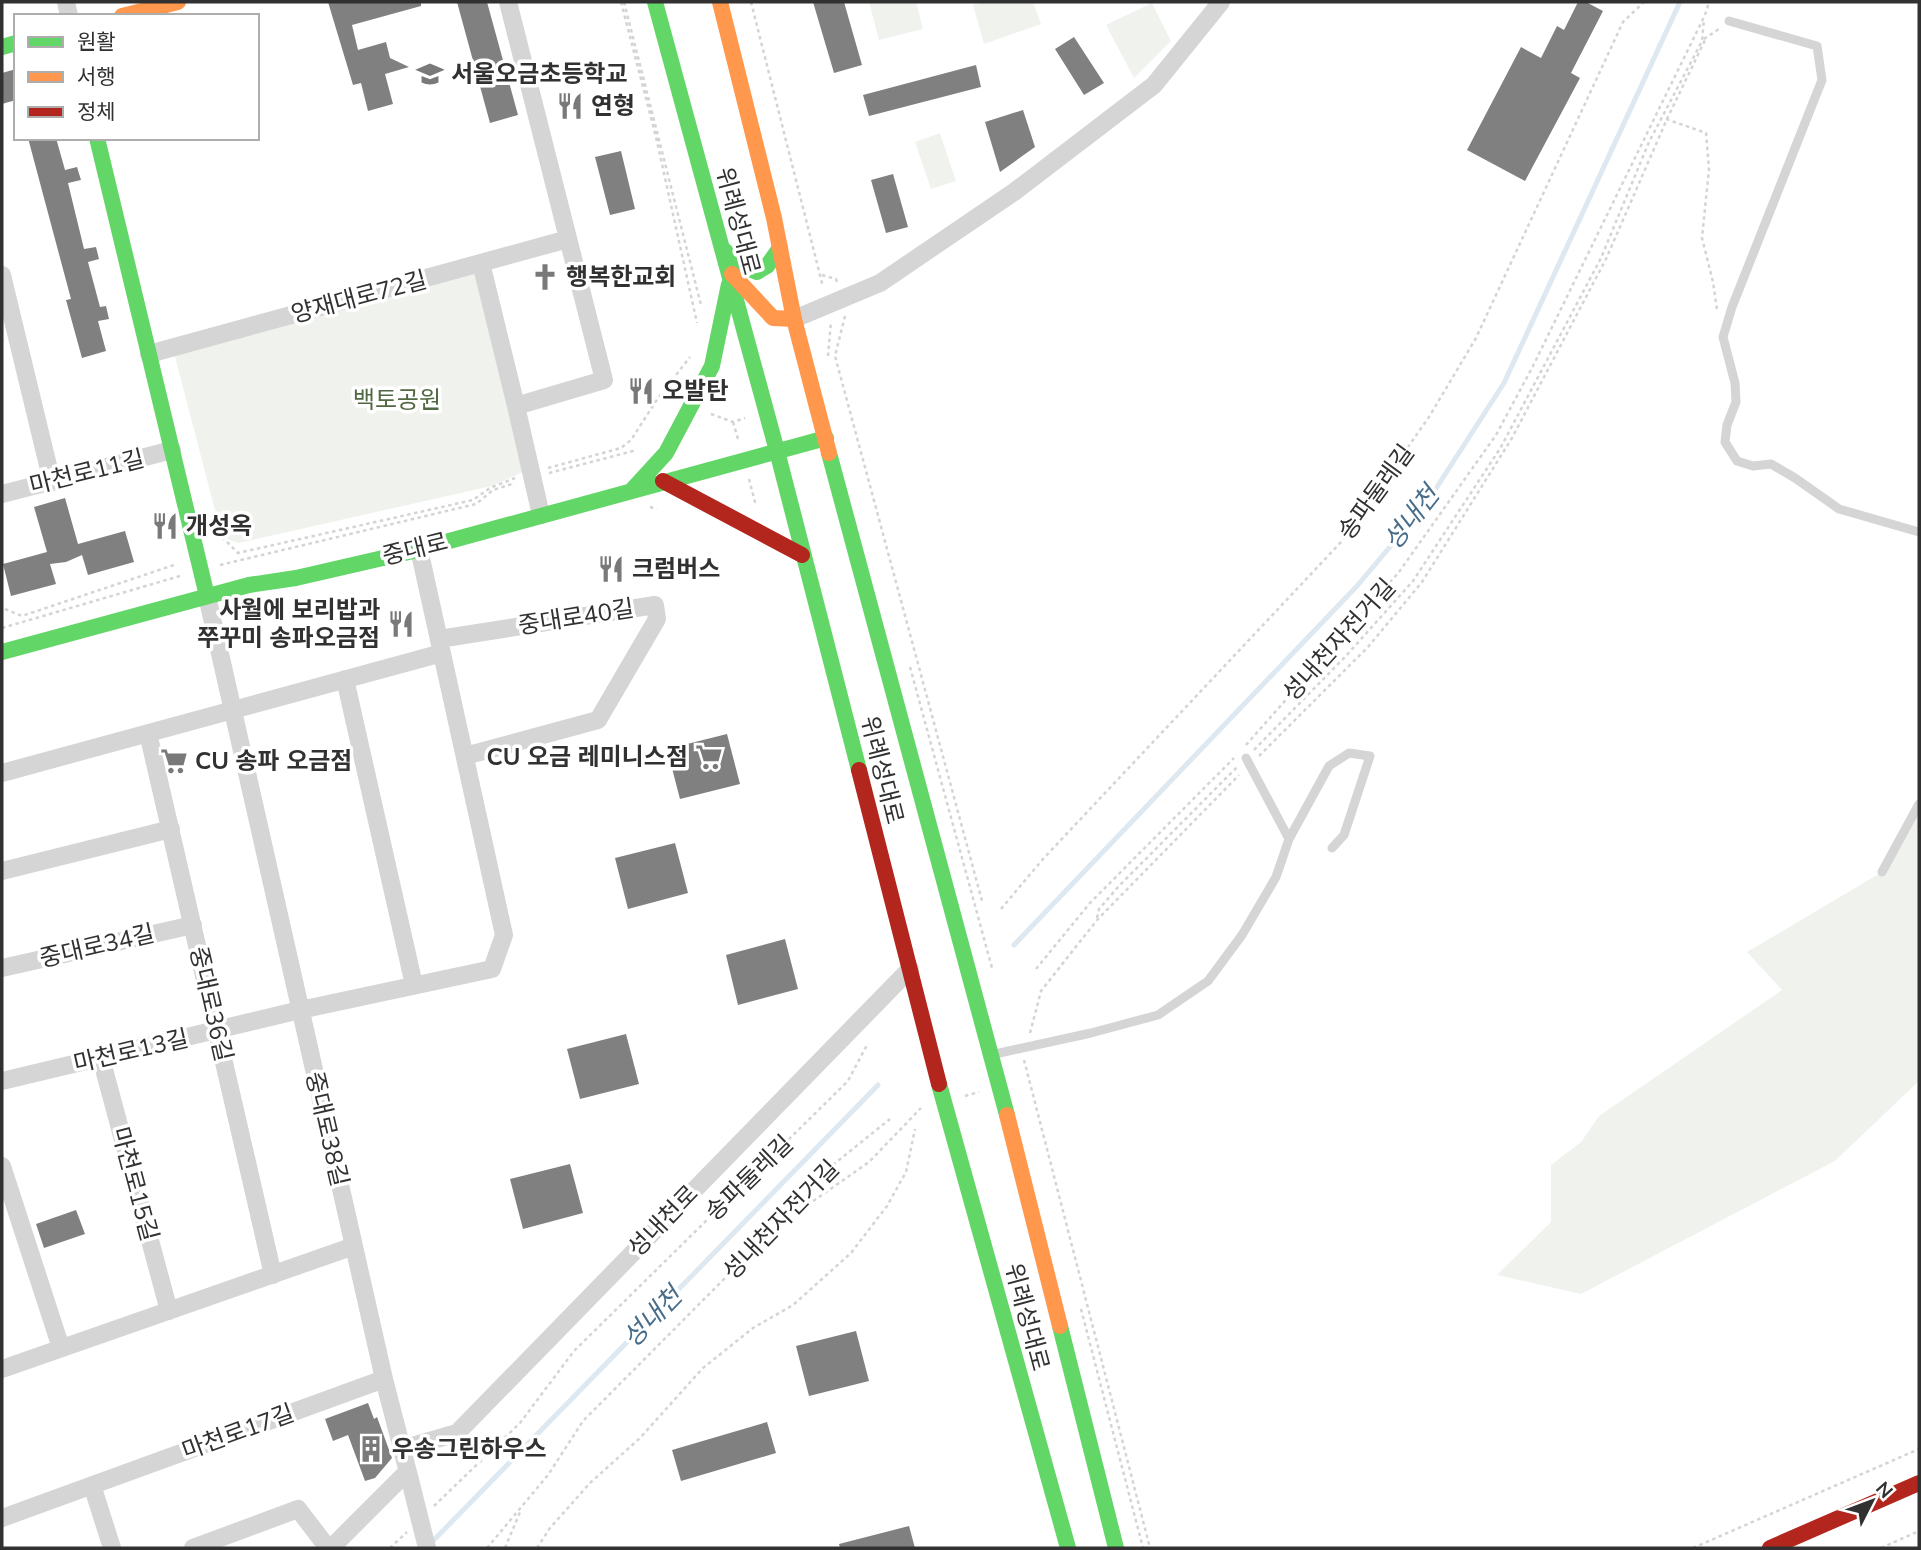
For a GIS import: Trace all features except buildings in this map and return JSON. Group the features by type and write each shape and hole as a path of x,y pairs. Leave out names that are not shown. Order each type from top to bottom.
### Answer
{"main road":[{"path":"129,14 173,2"},
{"name":"위례성대로","path":"654,2 777,451 944,1102 1068,1548"},
{"name":"위례성대로","path":"720,2 780,248 794,318 1000,1087 1116,1548"},
{"path":"97,140 207,596"},
{"path":"722,248 738,264 754,272 762,270 780,248"},
{"path":"729,273 774,318 794,318"},
{"path":"633,489 666,453 712,366 729,273"},
{"name":"중대로","path":"2,652 248,584 296,578 419,549 826,438"},
{"path":"663,481 802,555"},
{"path":"1770,1548 1919,1483"}],"street":[{"path":"508,2 604,380 516,406"},
{"path":"794,318 880,283 1014,192 1154,85 1221,2"},
{"name":"양재대로72길","path":"149,354 568,239"},
{"path":"481,263 541,515"},
{"path":"2,275 52,482"},
{"name":"마천로11길","path":"2,494 172,450"},
{"path":"300,1010 492,969 504,935 419,549"},
{"name":"중대로38길","path":"207,596 384,1379 427,1548"},
{"name":"중대로40길","path":"441,646 654,605 657,619 598,720 465,756"},
{"path":"2,773 345,680 441,646"},
{"path":"345,680 414,985"},
{"name":"중대로36길","path":"148,733 273,1275"},
{"path":"2,871 170,829"},
{"name":"중대로34길","path":"2,968 193,925"},
{"name":"성내천로","path":"402,1449 457,1433 910,969"},
{"name":"마천로13길","path":"2,1081 300,1010"},
{"name":"마천로15길","path":"101,1058 169,1311"},
{"path":"2,1166 61,1348"},
{"path":"2,1368 354,1247"},
{"name":"마천로17길","path":"2,1518 384,1379"},
{"path":"193,1548 298,1509 330,1548 408,1476"},
{"path":"92,1485 112,1548"}],"lane":[{"path":"1729,21 1817,46 1822,80 1732,307 1723,337 1735,383 1736,402 1727,425 1725,442 1737,461 1753,466 1771,464 1839,509 1919,532"},
{"path":"991,1055 1158,1015 1208,981 1242,935 1276,877 1289,839 1329,766 1349,753 1370,756 1345,835 1332,848"},
{"path":"1248,762 1289,839"},
{"path":"1882,872 1919,804"}],"path":[{"path":"622,2 701,304"},
{"path":"622,2 656,137 699,330"},
{"path":"751,2 821,275 834,302 845,317 835,356 982,901"},
{"name":"송파둘레길","path":"1002,909 1043,859 1342,541 1382,486 1429,417 1476,338 1623,22 1644,2"},
{"path":"1097,920 1099,909 1119,886 1368,647 1422,582 1519,426 1606,259 1665,119 1702,41 1709,2"},
{"name":"성내천자전거길","path":"1035,969 1090,903 1241,750 1399,572 1496,435 1533,366 1705,15"},
{"path":"1702,41 1729,21"},
{"path":"1150,1548 1029,1079 1024,1047 1041,991 1097,920 1248,762 1413,581 1501,447 1546,366 1601,258 1649,142 1665,119 1706,38"},
{"path":"1665,119 1706,133 1709,169 1702,238 1723,337"},
{"path":"821,275 836,279 828,361"},
{"path":"222,537 238,553 473,500 491,488 621,448 631,440 658,398 693,354"},
{"path":"2,628 200,569 476,503 494,490 531,475 648,447"},
{"path":"5,609 22,617 177,564 178,561"},
{"path":"909,661 993,971"},
{"name":"송파둘레길","path":"435,1506 520,1423 574,1351 848,1081 869,1043"},
{"path":"792,1216 869,1162 919,1109 1029,1079"},
{"name":"성내천자전거길","path":"487,1548 548,1475 583,1421 733,1270 792,1216 829,1168 890,1119"},
{"path":"537,1548 590,1483 640,1438 703,1368 744,1335 793,1305 851,1253 887,1206 906,1172 915,1129"},
{"path":"1693,1548 1919,1449"},
{"path":"505,1548 521,1508"},
{"path":"390,1548 408,1531"},
{"path":"1881,1548 1919,1531"}],"green space":[{"path":"869,2 916,2 923,29 879,40"},
{"path":"984,2 1033,2 1041,24 984,44 973,5"},
{"path":"1152,3 1171,41 1134,78 1106,25"},
{"path":"940,133 956,181 931,189 915,142"},
{"name":"백토공원","path":"477,270 525,471 492,486 238,543 222,537 174,353"},
{"path":"1919,804 1919,1081 1835,1161 1581,1294 1497,1275 1551,1222 1551,1165 1581,1142 1599,1116 1782,990 1747,952 1882,872"}],"waterway":[{"name":"성내천","path":"1014,945 1357,586 1426,504 1504,383 1680,2"},
{"name":"성내천","path":"431,1543 878,1085"}],"traffic: fast":[{"path":"655,2 777,451 859,770"},
{"path":"2,47 14,44"},
{"path":"97,140 207,596"},
{"path":"724,250 742,266 757,272 767,266 780,248"},
{"path":"633,489 666,453 712,366 729,284"},
{"path":"2,652 249,585 296,578 409,552 826,438"},
{"path":"829,453 1007,1115"},
{"path":"939,1084 1068,1548"},
{"path":"1060,1326 1116,1548"}],"traffic: slow":[{"path":"130,14 178,2"},
{"path":"720,2 774,218 794,319 829,453"},
{"path":"732,274 773,318 794,319"},
{"path":"1007,1115 1060,1326"}],"traffic: jam":[{"path":"663,481 802,555"},
{"path":"859,770 939,1084"},
{"path":"1770,1548 1919,1483"}],"place":[{"name":"서울오금초등학교","path":"430,74"},
{"name":"연형","path":"570,106"},
{"name":"행복한교회","path":"545,277"},
{"name":"오발탄","path":"641,391"},
{"name":"개성옥","path":"165,526"},
{"name":"크럼버스","path":"611,569"},
{"name":"사월에 보리밥과 쭈꾸미 송파오금점","path":"401,624"},
{"name":"CU 오금 레미니스점","path":"709,757"},
{"name":"CU 송파 오금점","path":"174,761"},
{"name":"우송그린하우스","path":"371,1449"}]}
